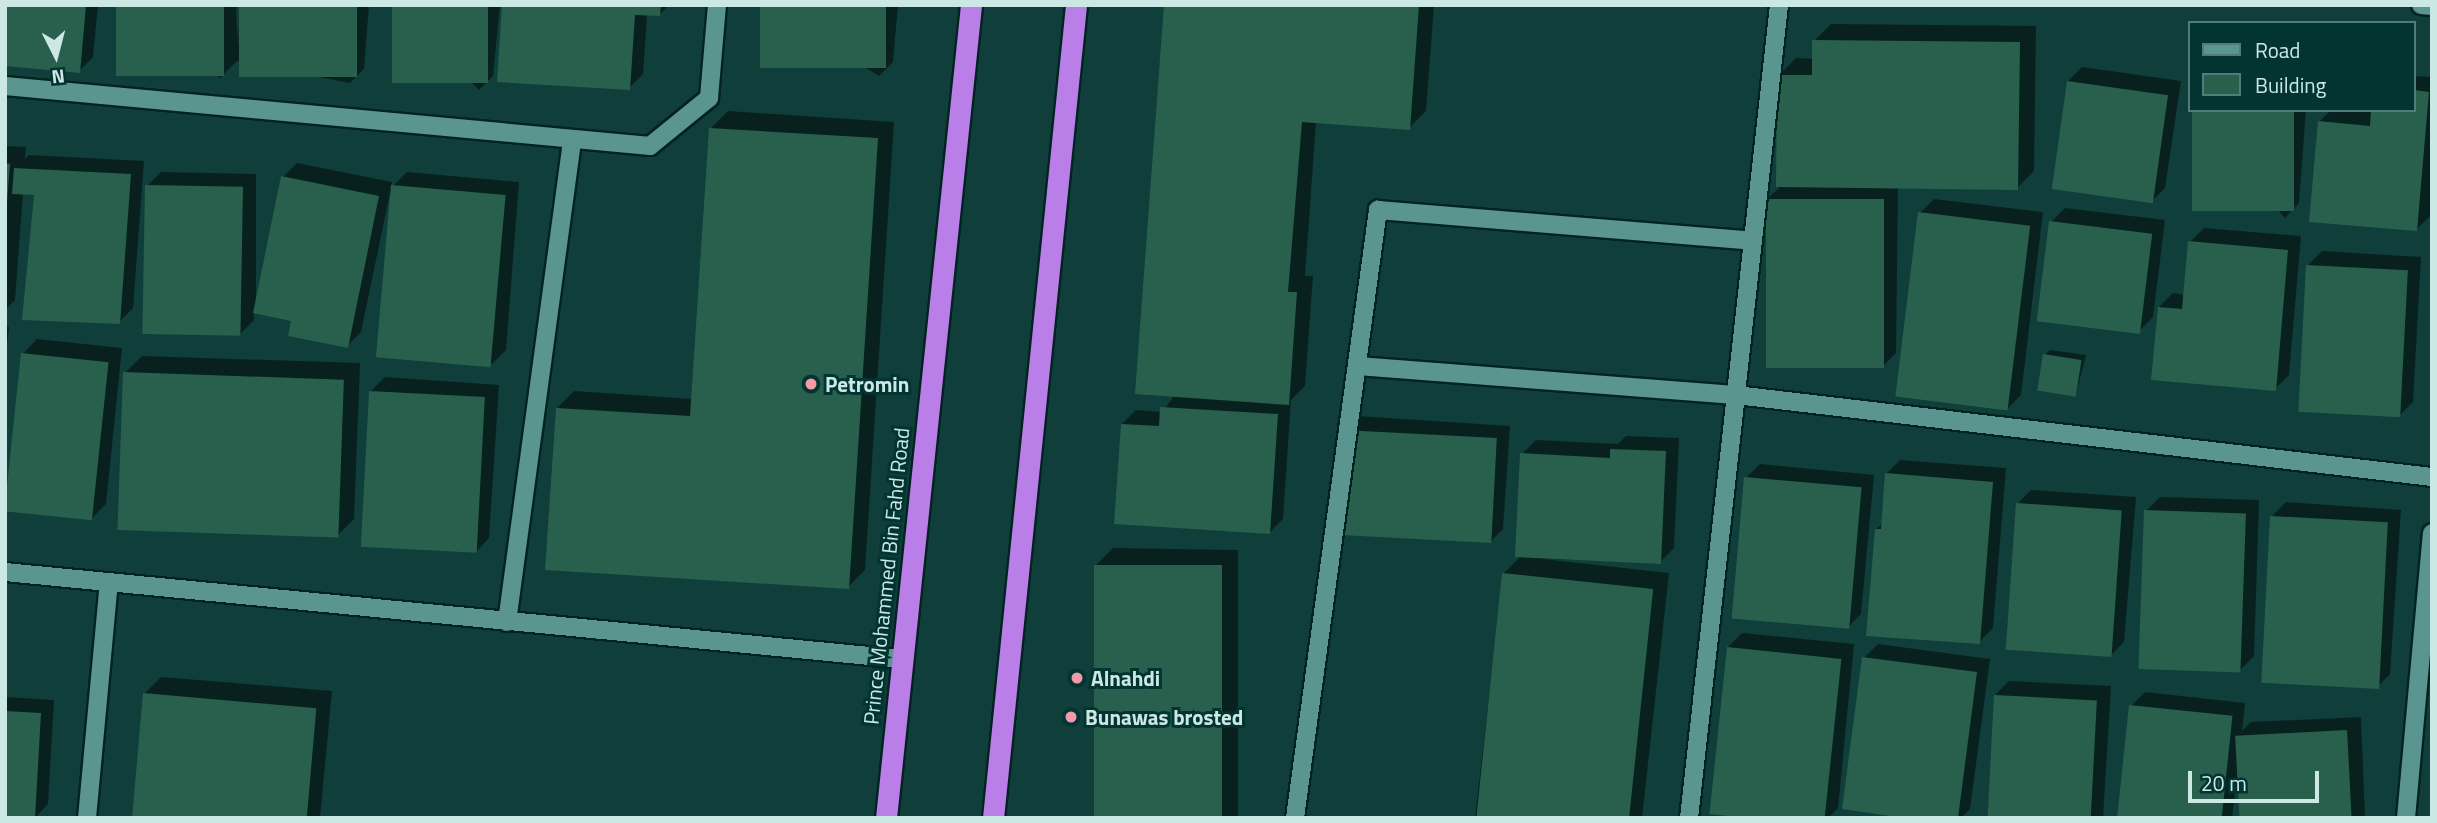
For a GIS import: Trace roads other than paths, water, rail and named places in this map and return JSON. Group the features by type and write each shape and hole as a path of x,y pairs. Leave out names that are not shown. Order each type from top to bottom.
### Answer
{"highway":[{"name":"Prince Mohammed Bin Fahd Road","path":"886,818 971,5"},
{"path":"993,818 1076,5"}],"street":[{"path":"5,86 650,146 709,98 717,5"},
{"path":"1689,818 1779,5"},
{"path":"2421,5 2432,6"},
{"path":"507,622 572,139"},
{"path":"1295,818 1378,210 1753,241"},
{"path":"1357,366 1736,395 2432,477"},
{"path":"2406,818 2432,533"},
{"path":"5,572 901,659"},
{"path":"86,818 109,583"}],"place":[{"name":"Petromin","path":"811,384"},
{"name":"Alnahdi","path":"1077,678"},
{"name":"Bunawas brosted","path":"1071,717"}]}
